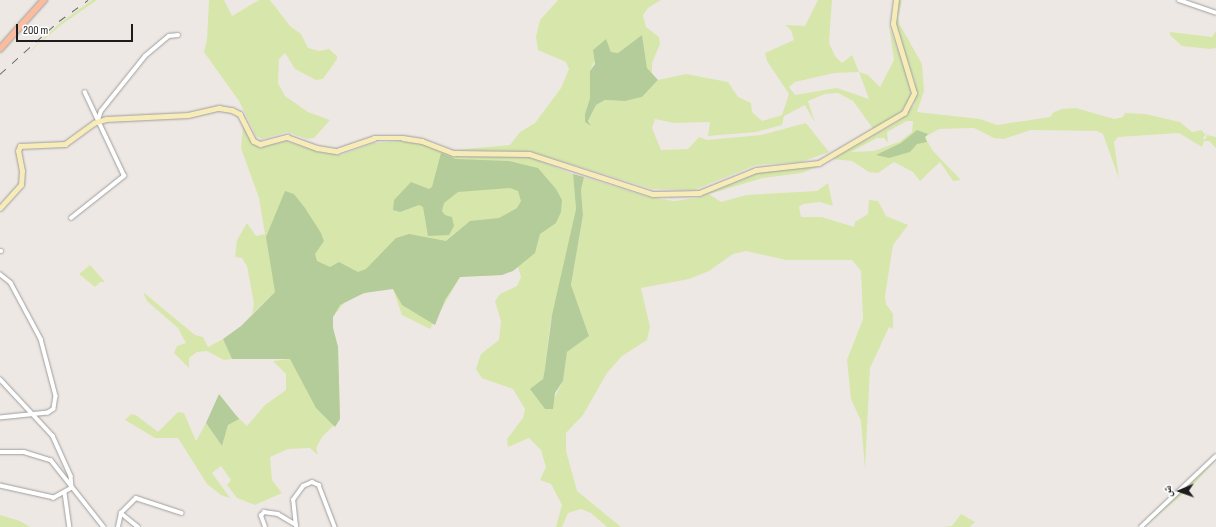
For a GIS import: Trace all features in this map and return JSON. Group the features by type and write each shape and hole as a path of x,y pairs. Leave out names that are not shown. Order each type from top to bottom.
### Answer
{"main road":[{"path":"0,49 44,0"}],"street":[{"path":"0,208 21,185 19,147 25,144 64,144 98,121 188,115 227,109 240,114 254,141 260,144 287,137 317,148 337,151 374,138 414,139 454,153 529,154 653,194 687,195 710,190 756,170 819,163 904,113 914,93 893,24 896,0"},
{"path":"1178,0 1216,13"},
{"path":"98,121 101,111 145,56 169,36 178,36"},
{"path":"71,218 124,176 85,93"},
{"path":"0,274 11,283 32,320 54,379 56,396 54,409 48,413 0,418"},
{"path":"0,379 56,441 71,476 72,488"},
{"path":"0,452 43,457 58,467 72,488 104,527"},
{"path":"1141,527 1216,456"},
{"path":"296,526 293,500 302,486 312,482 319,485 335,527"},
{"path":"0,486 24,489 50,498 65,493 72,488"},
{"path":"65,493 70,527"},
{"path":"118,527 121,513 136,498 182,513"},
{"path":"265,527 261,516 264,512 278,514 296,526"},
{"path":"121,513 138,527"}],"green space":[{"path":"92,0 97,0 61,25 26,55 60,23"},
{"path":"209,0 224,0 232,16 259,0 270,0 290,26 301,34 308,48 319,51 329,49 337,56 337,59 323,79 316,80 295,69 285,53 279,59 278,83 285,96 308,112 330,120 314,138 307,139 287,132 262,139 256,136 239,101 204,52 207,39"},
{"path":"558,0 661,0 648,8 643,15 646,27 659,37 660,44 652,63 652,74 647,68 642,36 618,53 611,52 609,47 596,57 590,71 590,98 585,114 588,120 596,105 605,100 625,101 642,97 658,80 686,74 728,82 738,97 751,103 752,112 762,121 782,115 789,94 767,61 765,53 794,40 791,30 785,25 805,26 818,0 832,0 829,43 835,56 842,63 852,55 859,72 868,75 880,87 894,60 889,25 911,88 910,99 899,114 874,130 853,101 838,93 825,94 808,101 815,123 805,105 784,116 782,125 756,132 708,136 710,122 674,123 655,119 652,128 661,150 688,149 699,137 707,140 761,135 806,123 829,152 801,162 756,165 694,190 652,189 529,151 455,150 510,145 520,132 535,123 561,88 569,69 566,62 538,50 536,37 540,20","holes":["859,72 869,99 837,88 795,95 789,87 795,82 834,73"]},
{"path":"899,0 902,0 898,18 900,25 922,64 924,91 917,112 980,119 997,125 1050,117 1054,112 1062,109 1076,108 1114,119 1123,117 1125,113 1145,114 1180,122 1192,132 1202,130 1204,134 1207,133 1203,138 1205,140 1207,135 1216,137 1216,148 1209,141 1204,141 1202,147 1179,133 1118,137 1114,142 1119,179 1103,134 1097,131 1031,130 1004,139 994,138 974,128 939,129 925,137 933,151 961,180 953,181 940,162 920,181 913,172 894,162 878,173 869,172 852,161 832,159 899,121 914,105 915,82 896,28","holes":["907,121 913,121 912,132 899,142 874,151 851,152 877,138 884,138 888,143 887,132"]},
{"path":"1216,31 1216,48 1210,49 1182,46 1170,35 1170,32 1212,37"},
{"path":"642,35 647,68 658,80 642,97 625,101 605,100 596,105 588,121 591,126 585,122 585,114 590,98 590,71 595,64 593,50 606,39 611,52 618,53"},
{"path":"243,126 250,140 261,147 286,141 319,152 341,155 374,143 399,141 426,145 460,157 529,157 573,174 576,209 550,325 543,379 533,391 539,401 551,404 563,381 567,352 589,336 571,285 583,215 581,190 584,177 648,197 674,201 697,198 758,173 822,165 802,173 763,178 709,194 721,202 746,195 817,191 828,183 833,206 820,202 803,204 799,207 801,217 822,217 854,227 855,222 868,214 869,200 878,201 886,216 908,225 893,245 885,296 886,304 893,314 893,329 889,327 870,368 865,469 861,421 851,399 847,360 863,319 861,271 852,260 786,260 746,251 733,254 709,271 689,279 641,288 650,327 647,340 622,356 607,373 583,415 566,433 566,451 577,491 621,527 607,527 591,513 581,509 568,513 562,527 556,527 562,505 551,484 540,480 546,467 541,450 529,438 508,447 507,439 523,418 525,409 513,389 482,378 476,369 481,354 499,340 501,321 495,301 500,294 517,286 521,277 518,267 502,275 460,277 430,329 402,315 393,289 383,288 348,298 333,317 333,328 338,347 340,419 322,437 316,448 318,455 310,448 288,449 270,457 272,480 282,493 255,505 237,498 227,485 231,480 221,466 212,473 230,498 221,495 207,484 178,438 155,438 125,420 131,414 136,415 158,432 178,412 184,413 196,441 206,423 222,446 228,425 238,418 237,416 247,426 265,405 286,390 286,374 273,361 290,359 275,292 252,314 254,304 247,266 242,258 235,257 237,240 247,223 256,236 265,234 259,198 241,148"},
{"path":"917,130 928,134 925,137 927,142 917,144 910,152 889,158 876,155 901,143"},
{"path":"441,153 455,159 509,161 538,168 556,189 562,200 561,212 556,223 540,234 535,253 513,271 502,275 460,277 445,300 435,325 402,305 393,289 364,293 340,305 333,317 333,328 338,347 340,419 335,427 316,408 290,359 232,359 223,339 241,326 275,292 266,237 285,191 294,194 321,233 324,241 315,254 317,261 330,267 339,262 358,272 366,269 396,238 409,234 446,241 470,221 499,218 517,208 521,201 518,191 510,188 458,192 444,203 442,211 445,215 452,217 454,226 449,235 428,236 423,207 419,205 400,212 393,210 394,200 411,182 429,189 432,187"},
{"path":"573,174 584,177 581,190 583,215 571,285 589,336 567,352 563,381 555,393 553,409 545,409 530,389 543,379 552,315 576,209"},
{"path":"90,265 105,282 100,282 95,287 79,274"},
{"path":"143,292 195,335 203,337 208,347 223,339 232,359 224,360 207,351 197,352 189,358 189,368 174,353 177,346 186,343 178,328 147,301"},
{"path":"219,394 239,419 228,425 222,446 206,423"},
{"path":"1216,460 1191,487 1144,527 1174,499"},
{"path":"961,514 975,522 970,527 943,527 952,526"},
{"path":"0,515 20,521 30,527 0,527"}],"railway":[{"path":"0,74 59,21 88,0"}]}
